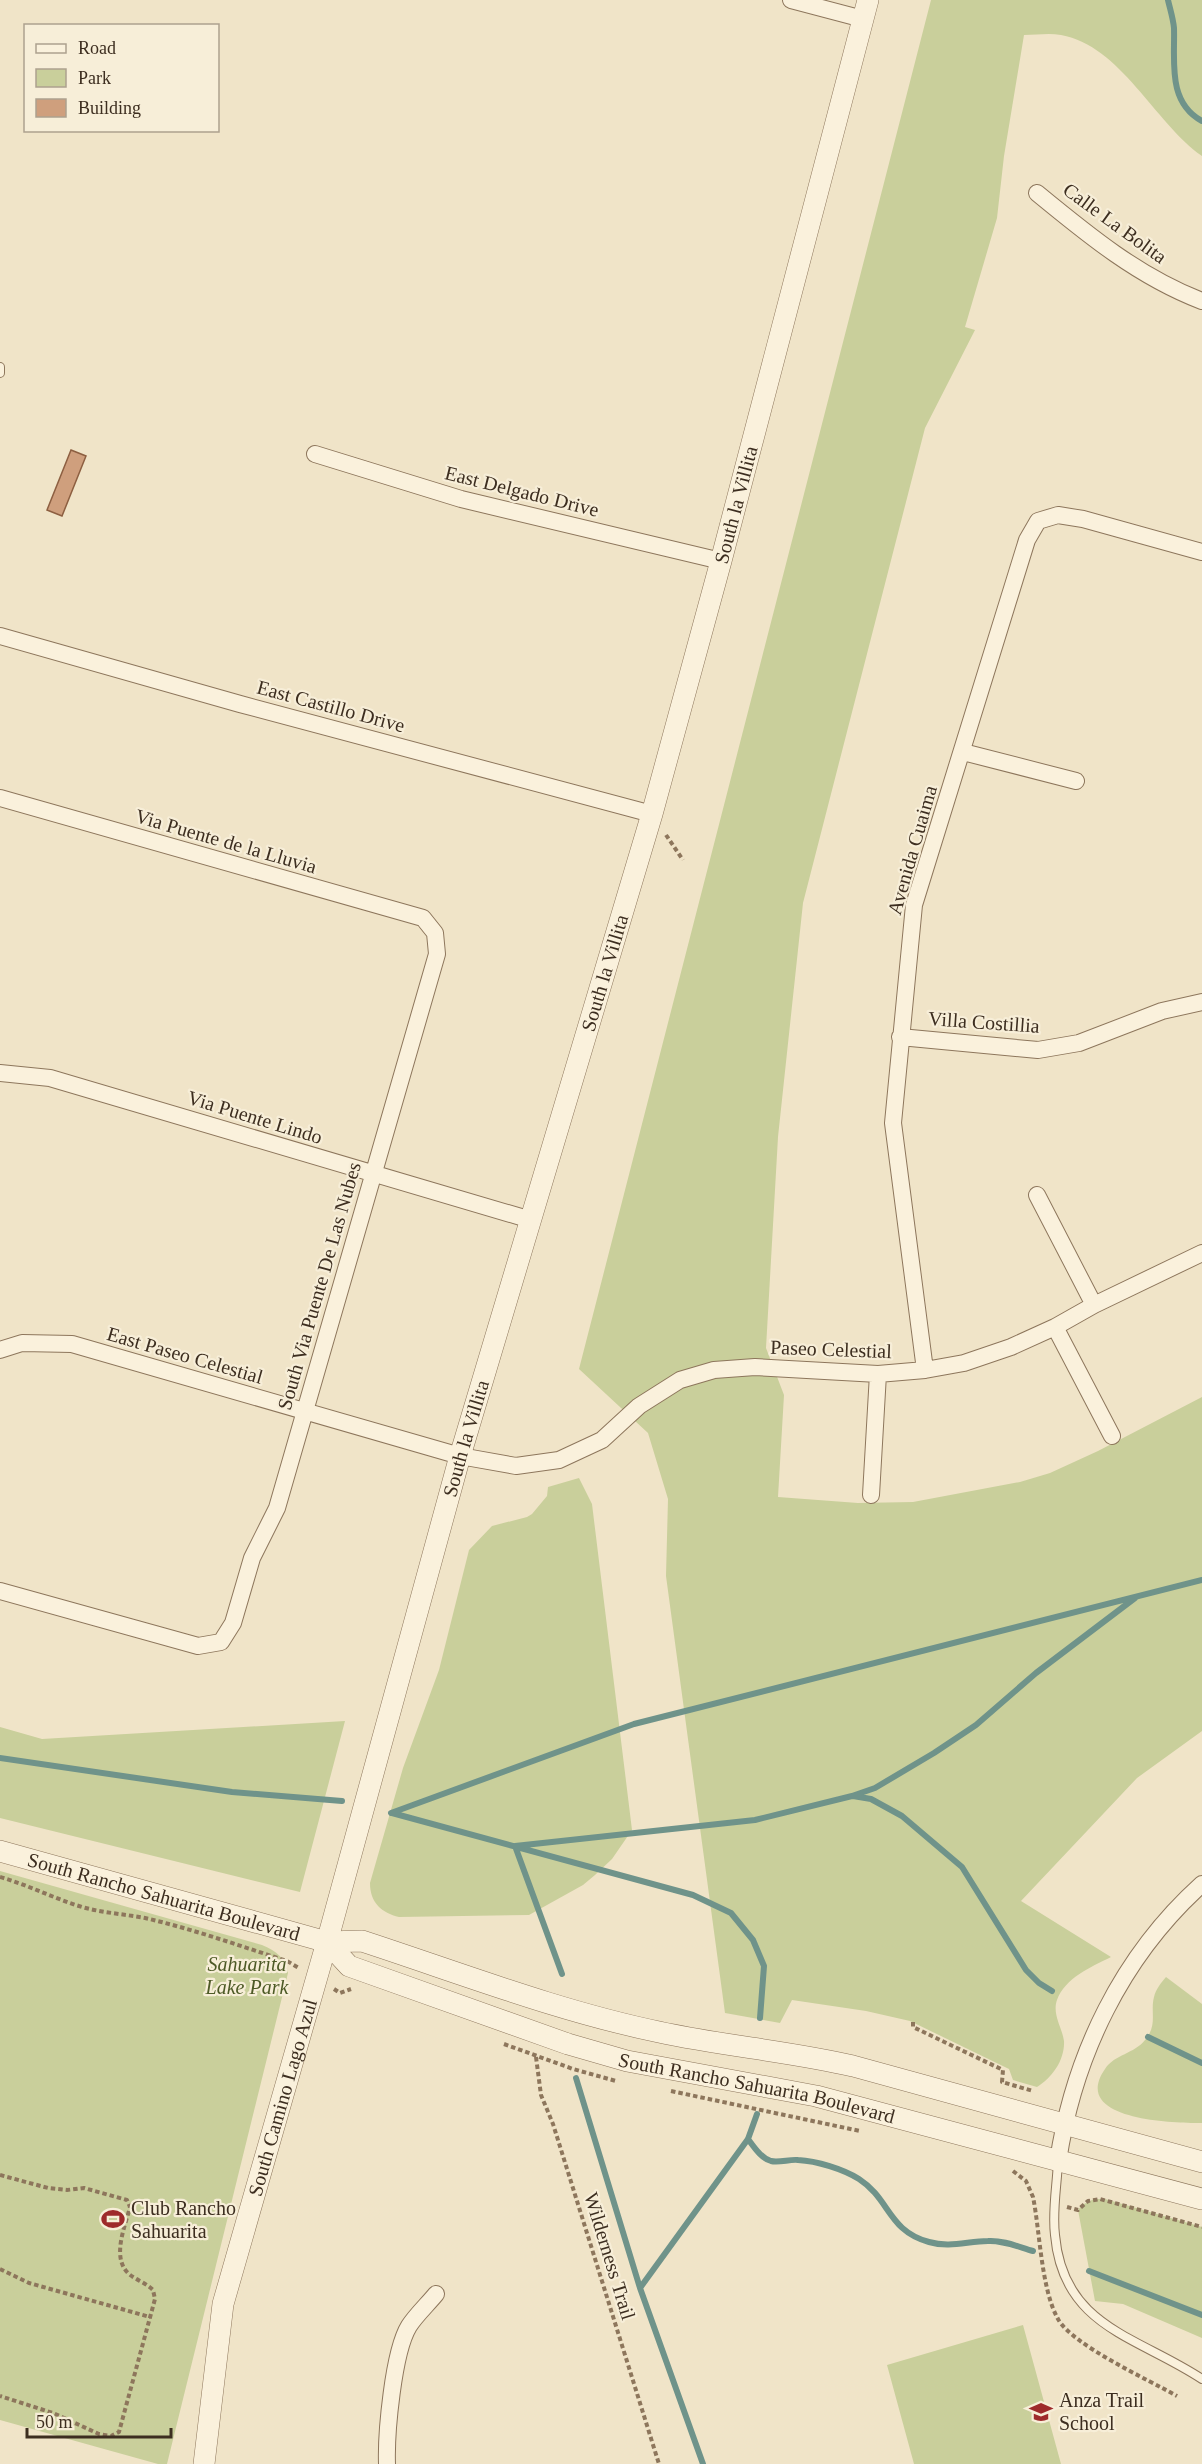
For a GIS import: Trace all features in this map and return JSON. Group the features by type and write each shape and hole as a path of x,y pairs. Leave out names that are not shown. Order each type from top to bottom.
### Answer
{"street":[{"path":"791,0 865,9"},
{"name":"South la Villita","path":"327,1942 460,1456 650,822 721,561 865,9"},
{"name":"Calle La Bolita","path":"1037,192 1090,237 1141,273 1202,301"},
{"name":"East Delgado Drive","path":"315,454 460,499 721,561"},
{"name":"Avenida Cuaima","path":"925,1370 893,1123 914,905 1027,540 1038,521 1058,515 1083,519 1202,552"},
{"name":"East Castillo Drive","path":"0,636 650,822"},
{"path":"963,752 1076,781"},
{"name":"Via Puente de la Lluvia","path":"0,798 423,918 435,933"},
{"name":"South Via Puente De Las Nubes","path":"0,1591 198,1646 221,1642 233,1623 252,1558 277,1508 437,954 435,933"},
{"name":"Villa Costillia","path":"900,1037 1038,1050 1079,1043 1162,1011 1202,1002"},
{"name":"Via Puente Lindo","path":"0,1073 50,1078 531,1221"},
{"path":"1037,1195 1094,1305"},
{"name":"Paseo Celestial","path":"460,1456 516,1466 560,1460 602,1440 639,1406 680,1380 714,1370 755,1367 878,1374 925,1370 963,1363 1011,1347 1055,1328 1094,1305 1202,1252"},
{"path":"1055,1328 1112,1436"},
{"name":"East Paseo Celestial","path":"0,1350 22,1343 72,1344 460,1456"},
{"path":"871,1495 878,1374"},
{"name":"South Rancho Sahuarita Boulevard","path":"0,1851 327,1942 362,1941 593,2016 668,2034 830,2060 1202,2162"},
{"path":"1058,2161 1064,2125 1078,2071 1104,2010 1149,1940 1177,1906 1202,1884"},
{"name":"South Rancho Sahuarita Boulevard","path":"327,1942 349,1966 568,2044 627,2061 837,2101 1202,2199"},
{"name":"South Camino Lago Azul","path":"204,2464 224,2304 327,1942"},
{"path":"387,2464 386,2440 397,2364 408,2327 436,2294"}],"lane":[{"path":"0,367 0,373"},
{"path":"1058,2161 1054,2235 1061,2269 1072,2293 1080,2304 1099,2320 1202,2379"}],"path":[{"path":"650,822 667,835 683,860"},
{"path":"0,1877 28,1885 44,1894 82,1907 144,1918 287,1961 340,1993 353,1988 361,1990"},
{"path":"913,2022 913,2027 919,2027 1003,2070 1002,2082 1033,2091"},
{"path":"499,2042 536,2057 604,2078 625,2082"},
{"name":"Wilderness Trail","path":"536,2057 541,2095 553,2124 659,2464"},
{"path":"668,2091 863,2131"},
{"path":"1010,2170 1026,2181 1033,2197 1051,2302 1063,2326 1081,2341 1177,2396"},
{"path":"0,2175 59,2190 84,2188 127,2200 130,2207 120,2246 121,2259 131,2276 153,2290 155,2299 121,2429 116,2434 99,2434 53,2413 0,2396"},
{"path":"1078,2210 1088,2202 1100,2199 1202,2227"},
{"path":"0,2269 29,2283 97,2305 150,2318"}],"green space":[{"path":"931,0 1202,0 1202,156 1168,124 1136,87 1102,54 1082,42 1061,35 1024,35 1004,156 997,218 965,327 975,330 925,428 803,903 778,1137 766,1348 784,1395 778,1497 858,1503 913,1502 1020,1482 1050,1473 1098,1451 1202,1397 1202,1731 1137,1778 1021,1901 1111,1957 1072,1979 1061,1992 1057,2000 1056,2015 1064,2048 1060,2062 1052,2074 1037,2087 1013,2080 1009,2069 910,2021 866,2011 792,2000 780,2023 725,2013 666,1576 668,1499 648,1433 579,1369"},
{"path":"579,1478 592,1504 632,1830 612,1859 583,1885 529,1915 399,1917 387,1913 378,1906 372,1896 370,1883 403,1768 439,1670 469,1550 492,1526 532,1514 547,1496 548,1487"},
{"path":"345,1721 300,1892 0,1818 0,1727 42,1739"},
{"name":"Club Rancho Sahuarita","path":"0,1871 262,1945 280,1956 287,1968 288,1973 167,2464 158,2464 0,2420"},
{"path":"1166,1977 1202,2004 1202,2123 1150,2120 1130,2116 1113,2109 1101,2099 1098,2086 1105,2069 1114,2060 1141,2045 1149,2034 1153,2024 1154,1997"},
{"path":"1094,2199 1105,2199 1202,2227 1202,2338 1123,2304 1095,2301 1078,2210 1082,2205"},
{"path":"1023,2325 1061,2464 914,2464 887,2365"}],"building":[{"path":"71,450 86,456 62,516 47,510"}],"waterway":[{"path":"1168,0 1174,28 1174,67 1178,92 1191,113 1202,121"},
{"path":"391,1813 634,1724 1202,1580"},
{"path":"562,1974 515,1846 755,1820 852,1796 875,1788 976,1725 1036,1673 1135,1598"},
{"path":"0,1758 232,1792 342,1801"},
{"path":"853,1796 871,1799 902,1816 962,1867 1026,1970 1039,1983 1052,1991"},
{"path":"392,1813 693,1895 731,1913 753,1940 764,1966 760,2018"},
{"path":"1148,2037 1202,2063"},
{"path":"576,2078 640,2288"},
{"path":"703,2464 640,2288 748,2139 757,2114"},
{"path":"748,2139 767,2160 813,2162 853,2175 869,2187 897,2223 915,2237 937,2244 994,2241 1033,2251"},
{"path":"1089,2271 1202,2315"}],"place":[{"name":"Club Rancho Sahuarita","path":"113,2219"},
{"name":"Anza Trail School","path":"1041,2412"}],"park label":[{"name":"Sahuarita Lake Park","path":"247,1976"}]}
